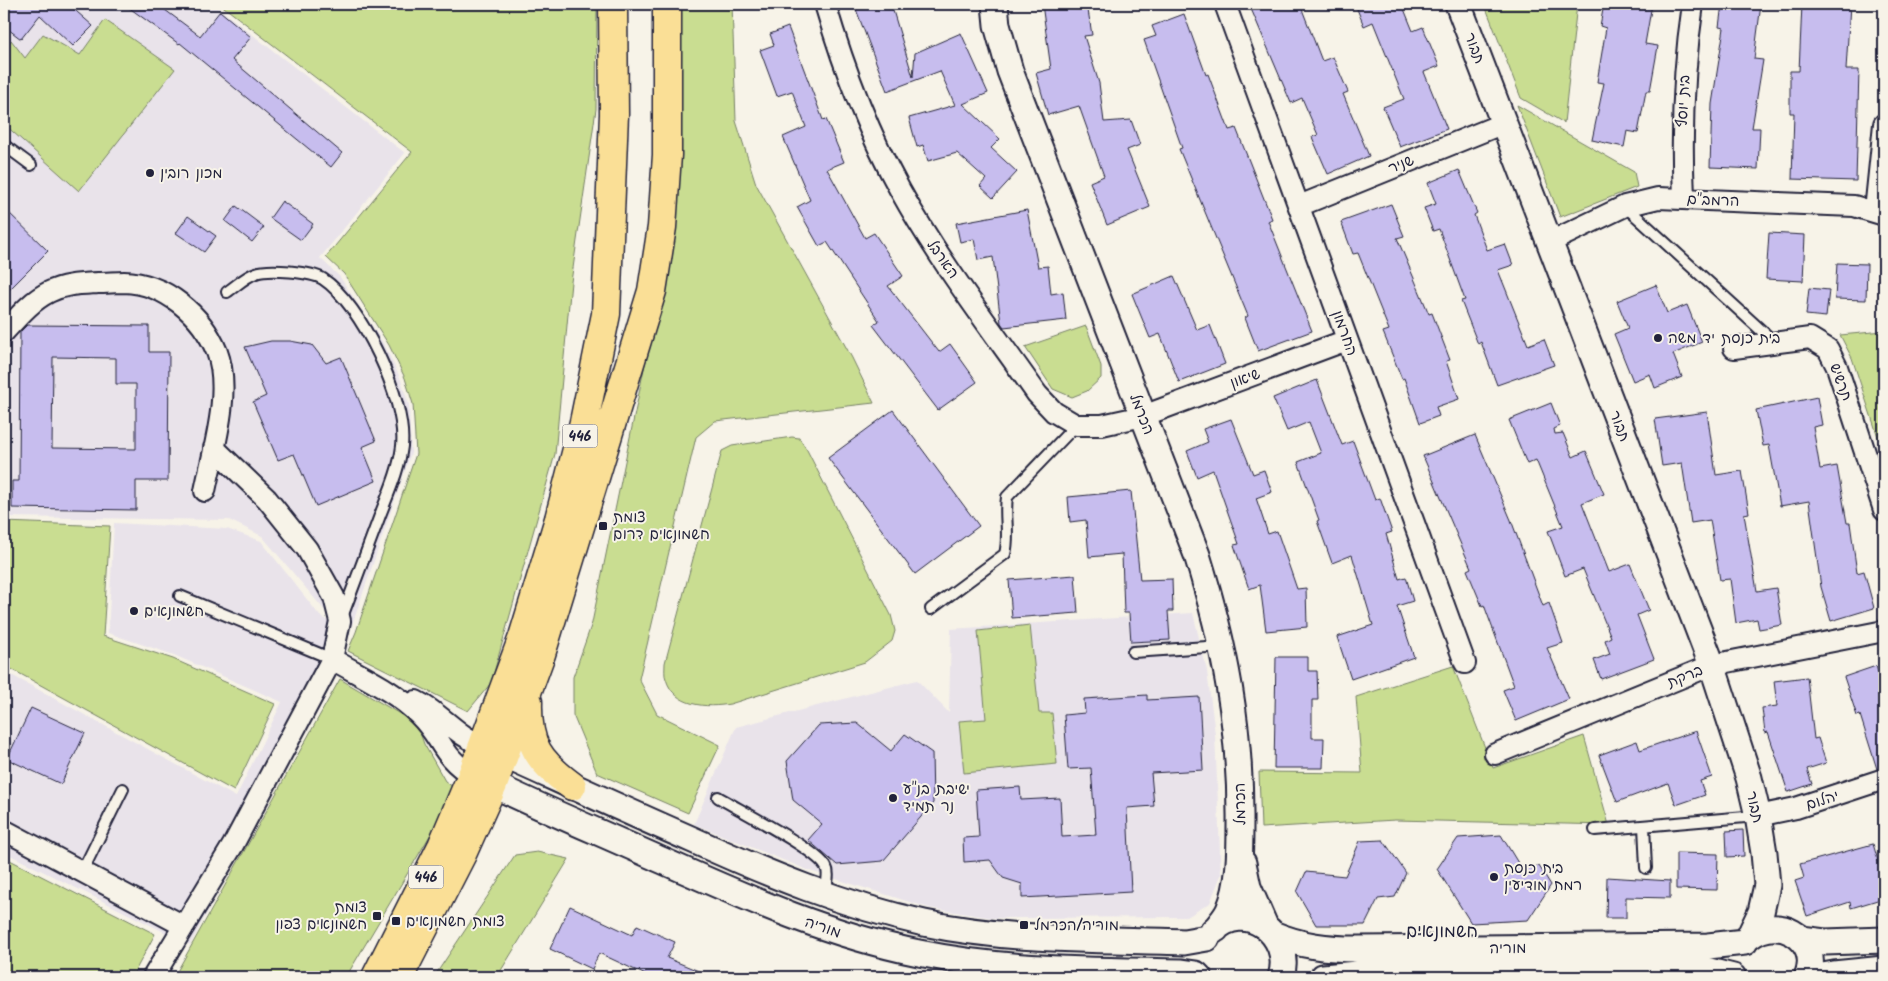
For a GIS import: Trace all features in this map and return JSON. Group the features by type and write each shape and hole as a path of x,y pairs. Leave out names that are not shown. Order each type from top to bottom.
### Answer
{"main road":[{"name":"446","path":"399,977 462,854 483,780 494,751 523,637 559,519 598,361 606,304 614,114 613,4"},
{"name":"446","path":"494,751 531,680 652,291 662,228 667,155 667,4"},
{"path":"531,680 528,719 536,750 552,772 572,786"},
{"name":"446","path":"376,977 442,846 483,780"}],"street":[{"name":"הארבל","path":"825,4 873,137 900,190 928,236 1037,394 1054,412 1076,425"},
{"name":"הכרמל","path":"995,4 997,25 1010,71 1197,555 1223,646 1238,742 1240,836 1234,896 1228,912 1211,933 1201,950 1200,964 1204,977"},
{"name":"החרמון","path":"1225,4 1465,663"},
{"name":"תבור","path":"1458,4 1735,729 1758,816 1767,884 1761,912 1737,956 1736,969 1739,977"},
{"name":"בית יוסף","path":"1684,198 1681,137 1685,55 1693,4"},
{"name":"שניר","path":"1299,206 1504,123"},
{"path":"1880,213 1884,124"},
{"name":"הרמב\"ם","path":"1550,242 1625,206 1658,198 1854,206 1880,213"},
{"path":"4,332 29,306 49,292 69,285 126,282 154,289 177,299 202,325 217,352 222,380 214,448 205,491"},
{"name":"תרשיש","path":"1734,348 1810,338 1828,349 1837,367 1884,510"},
{"name":"שיאון","path":"1143,416 1347,340"},
{"path":"1076,425 1102,425 1143,416"},
{"path":"153,977 232,845 332,659 340,621 334,598 307,548 267,499 214,448"},
{"name":"ברקת","path":"1495,754 1712,665 1884,631"},
{"path":"332,659 381,688 420,716 453,763 483,780"},
{"path":"381,688 422,704 457,733 494,751"},
{"name":"מוריה","path":"494,751 747,864 824,895 923,922 990,933 1042,937 1184,942 1211,933 1226,922 1239,919 1252,920 1291,942 1358,950 1708,946 1747,938 1762,929 1774,927 1797,936 1826,942 1884,940"},
{"name":"יהלום","path":"1758,816 1796,808 1884,779"},
{"name":"מוריה","path":"483,780 734,892 821,927 859,938 917,953 986,964 1182,972 1196,974 1199,977"},
{"path":"4,830 184,926"},
{"name":"הכרמל","path":"1240,836 1248,887 1269,930 1282,948 1284,958 1281,977"},
{"name":"תבור","path":"1764,853 1779,905 1810,960 1807,977"},
{"path":"1817,977 1884,969"},
{"name":"מוריה","path":"1323,977 1357,974 1699,971 1725,974 1733,977"}],"lane":[{"path":"4,145 31,165"},
{"path":"1625,206 1775,343"},
{"path":"227,292 256,272 286,271 321,278 337,292 366,332 390,379 401,418 402,444 397,471 340,621"},
{"path":"931,609 1005,554 1008,543 1004,512 1007,497 1076,425"},
{"path":"180,596 332,659"},
{"path":"1133,652 1223,646"},
{"path":"82,872 123,789"},
{"path":"718,797 799,844 826,867 828,874 824,895"},
{"path":"1595,830 1758,816"},
{"path":"1644,826 1646,868"}],"shaded area":[{"path":"4,4 213,4 405,153 320,258 340,277 385,346 401,380 409,405 411,453 351,628 326,612 262,536 229,520 4,517"},
{"path":"114,523 227,529 261,541 320,616 350,634 331,676 190,945 4,852 4,671 236,797 282,702 174,655 108,633"},
{"name":"ישיבת בנ\"ע נר תמיד","path":"1193,613 1207,671 1215,734 1221,875 1210,903 1187,917 993,918 929,908 810,871 694,824 736,727 917,680 949,713 951,629"}],"green space":[{"path":"220,4 597,4 596,109 571,282 555,454 491,683 468,711 348,651 416,454 413,404 405,378 389,345 344,274 326,257 412,152"},
{"path":"671,4 732,4 736,121 756,184 852,358 874,403 715,421 696,437 639,679 657,714 720,745 688,813 597,773 573,715 573,677 592,623 658,300"},
{"path":"1501,4 1577,4 1564,123 1521,98 1486,8"},
{"path":"105,20 175,69 79,191 4,124 4,51 11,40 25,58 43,34 80,55"},
{"path":"1517,105 1634,172 1637,187 1560,217"},
{"path":"1086,326 1101,366 1101,378 1087,391 1072,397 1053,389 1025,347"},
{"path":"1884,331 1884,455 1852,358 1840,335"},
{"path":"792,437 799,438 807,450 891,615 895,631 892,641 865,662 730,704 711,706 692,704 676,695 670,688 665,676 665,663 722,451 732,446"},
{"path":"4,522 110,526 103,636 173,659 275,704 234,791 4,665"},
{"path":"1030,625 1039,713 1052,713 1057,764 964,773 959,721 986,719 978,631"},
{"path":"1453,666 1493,768 1584,736 1609,825 1395,820 1261,828 1259,772 1362,773 1356,697"},
{"path":"340,679 417,724 424,744 445,781 453,787 438,822 346,977 174,977"},
{"path":"537,852 569,859 497,977 434,977 515,855"},
{"path":"4,857 155,934 132,977 4,977"}],"building":[{"path":"13,4 68,4 93,26 73,46 40,15 21,39 4,26 4,16"},
{"path":"124,4 157,4 200,36 220,11 251,37 232,60 342,153 331,167 180,43"},
{"path":"854,4 891,4 913,77 915,53 961,33 988,93 963,104 1000,139 991,148 1017,172 993,198 980,186 986,179 957,153 928,161 923,145 917,147 909,118 955,105 940,71 887,91"},
{"path":"1042,4 1087,4 1092,35 1084,36 1099,83 1104,122 1131,120 1140,145 1127,150 1150,207 1107,225 1090,182 1104,176 1079,106 1048,115 1036,73 1051,69"},
{"path":"1249,4 1300,4 1322,61 1333,57 1348,92 1343,94 1369,156 1328,174 1312,137 1318,135 1302,98 1291,103"},
{"path":"1355,4 1402,4 1413,31 1423,27 1439,66 1424,72 1447,129 1400,147 1383,107 1404,99 1373,22 1364,26"},
{"path":"1604,4 1652,4 1645,44 1658,46 1650,91 1646,91 1638,133 1627,131 1624,147 1592,140 1604,83 1597,82 1606,28 1600,26"},
{"path":"1722,4 1761,4 1754,59 1763,60 1752,128 1760,128 1758,169 1710,167 1712,104 1724,28 1719,27"},
{"path":"1802,4 1850,4 1846,70 1859,70 1856,181 1792,179 1794,113 1790,113 1790,71 1799,71"},
{"path":"1184,14 1206,75 1208,74 1229,130 1236,128 1272,219 1268,221 1312,331 1258,351 1245,318 1248,316 1179,149 1182,148 1144,40 1156,36 1152,26"},
{"path":"788,27 823,120 826,119 844,162 827,169 865,238 874,233 903,276 888,286 939,352 950,344 977,382 938,410 873,325 879,321 827,242 819,246 797,207 810,200 783,137 806,127 792,91 777,96 760,50 774,45 770,34"},
{"path":"1459,170 1477,213 1474,215 1487,250 1505,244 1513,265 1498,270 1528,345 1544,339 1554,365 1497,385 1481,342 1478,344 1461,301 1465,300 1439,229 1433,231 1424,208 1436,204 1428,183"},
{"path":"282,201 313,224 301,240 270,218"},
{"path":"1391,204 1404,236 1397,238 1429,314 1432,313 1450,360 1446,361 1459,399 1436,407 1439,416 1420,423 1404,378 1402,379 1383,332 1389,330 1358,253 1353,254 1341,222"},
{"path":"236,206 264,227 252,242 225,221"},
{"path":"4,208 48,251 4,295"},
{"path":"1027,210 1038,267 1048,266 1051,294 1063,292 1066,320 1004,327 1001,323 993,257 978,260 974,239 960,242 956,223"},
{"path":"188,216 216,236 204,252 176,233"},
{"path":"1769,233 1805,235 1803,281 1766,279"},
{"path":"1837,263 1867,264 1866,300 1835,299"},
{"path":"1174,276 1197,330 1210,325 1225,364 1179,382 1160,334 1150,338 1132,294"},
{"name":"בית כנסת יד משה","path":"1656,285 1667,313 1687,305 1702,342 1673,354 1682,377 1655,388 1650,374 1633,381 1614,334 1628,328 1617,301"},
{"path":"1809,288 1829,290 1826,317 1806,315"},
{"path":"27,325 149,326 149,352 169,352 168,481 136,481 136,510 12,508 12,481 19,481 20,332","holes":["53,357 116,358 116,384 136,384 136,449 52,448"]},
{"path":"271,341 290,341 312,345 326,363 341,357 376,441 362,447 376,481 316,506 294,454 278,460 253,402 266,396 245,347"},
{"path":"1317,380 1342,445 1353,441 1375,500 1380,498 1392,532 1386,534 1399,579 1406,577 1413,601 1397,606 1414,657 1351,679 1337,637 1373,625 1352,555 1332,563 1298,462 1321,453 1309,422 1287,431 1273,398"},
{"path":"1817,397 1822,425 1813,427 1820,469 1837,466 1847,523 1850,523 1857,573 1864,571 1874,608 1831,621 1821,587 1809,501 1780,506 1769,445 1763,446 1756,410"},
{"path":"1551,403 1560,426 1554,429 1555,434 1563,433 1573,457 1586,451 1604,494 1582,503 1609,572 1630,564 1649,610 1637,615 1654,659 1601,679 1594,660 1610,654 1605,640 1611,637 1583,569 1565,576 1548,531 1563,526 1536,460 1527,464 1509,420"},
{"path":"893,410 979,526 915,574 828,458"},
{"path":"1707,412 1716,475 1742,471 1749,513 1744,514 1757,591 1776,588 1782,625 1759,629 1757,619 1736,623 1730,579 1720,580 1710,520 1691,523 1682,463 1662,466 1655,419"},
{"path":"1231,419 1253,474 1264,470 1272,492 1256,498 1268,534 1277,531 1297,589 1306,588 1307,627 1266,631 1260,585 1249,589 1234,545 1239,544 1213,470 1197,477 1187,451 1208,442 1203,429"},
{"path":"1475,435 1511,520 1543,606 1549,603 1563,643 1547,648 1569,699 1516,721 1503,690 1514,686 1484,605 1482,606 1467,570 1471,568 1423,456"},
{"path":"1131,491 1140,580 1172,579 1173,611 1168,611 1170,640 1131,642 1129,613 1124,613 1122,554 1089,557 1086,520 1070,522 1068,497"},
{"path":"1075,575 1078,613 1012,618 1009,580"},
{"path":"1276,657 1308,657 1308,671 1317,671 1318,700 1312,700 1312,738 1324,738 1323,768 1274,768"},
{"path":"1876,666 1884,689 1884,767 1877,769 1860,715 1857,716 1844,677"},
{"path":"1807,677 1814,739 1818,738 1826,763 1807,769 1812,784 1788,792 1768,732 1765,733 1762,708 1777,706 1774,681"},
{"path":"1147,695 1147,700 1199,697 1203,770 1151,773 1154,806 1127,808 1131,892 1022,898 1022,884 1003,878 990,860 964,862 963,838 979,837 976,790 1020,787 1021,800 1060,798 1062,837 1096,835 1091,768 1068,769 1064,715 1085,713 1084,699"},
{"path":"31,708 85,733 61,784 7,759"},
{"path":"857,723 891,751 905,734 932,753 933,803 883,861 837,865 808,840 822,824 793,800 787,761 819,725"},
{"path":"1696,731 1712,777 1700,781 1705,795 1676,805 1668,783 1617,802 1599,755 1637,741 1640,750"},
{"path":"1743,830 1744,856 1727,857 1726,831"},
{"name":"בית כנסת רמת מודיעין","path":"1501,835 1521,868 1539,866 1551,885 1528,920 1471,923 1437,869 1458,838"},
{"path":"1383,840 1406,873 1395,897 1378,899 1365,925 1316,925 1297,892 1306,872 1345,876 1360,841"},
{"path":"1873,844 1884,880 1884,898 1851,908 1850,902 1807,916 1795,881 1804,878 1800,864"},
{"path":"1676,853 1718,854 1717,890 1676,889"},
{"path":"1607,877 1670,881 1670,898 1626,897 1626,918 1606,918"},
{"path":"570,906 632,935 637,925 675,942 667,958 713,977 650,977 599,953 592,969 550,949"}],"place":[{"name":"מכון רובין","path":"150,173"},
{"name":"בית כנסת יד משה","path":"1658,338"},
{"name":"צומת חשמונאים דרום","path":"603,526"},
{"name":"חשמונאים","path":"134,611"},
{"name":"ישיבת בנ\"ע נר תמיד","path":"893,798"},
{"name":"בית כנסת רמת מודיעין","path":"1494,877"},
{"name":"צומת חשמונאים צפון","path":"377,916"},
{"name":"צומת חשמונאים","path":"396,921"},
{"name":"מוריה/הכרמל","path":"1024,925"}],"district":[{"name":"חשמונאים","path":"1442,931"}]}
